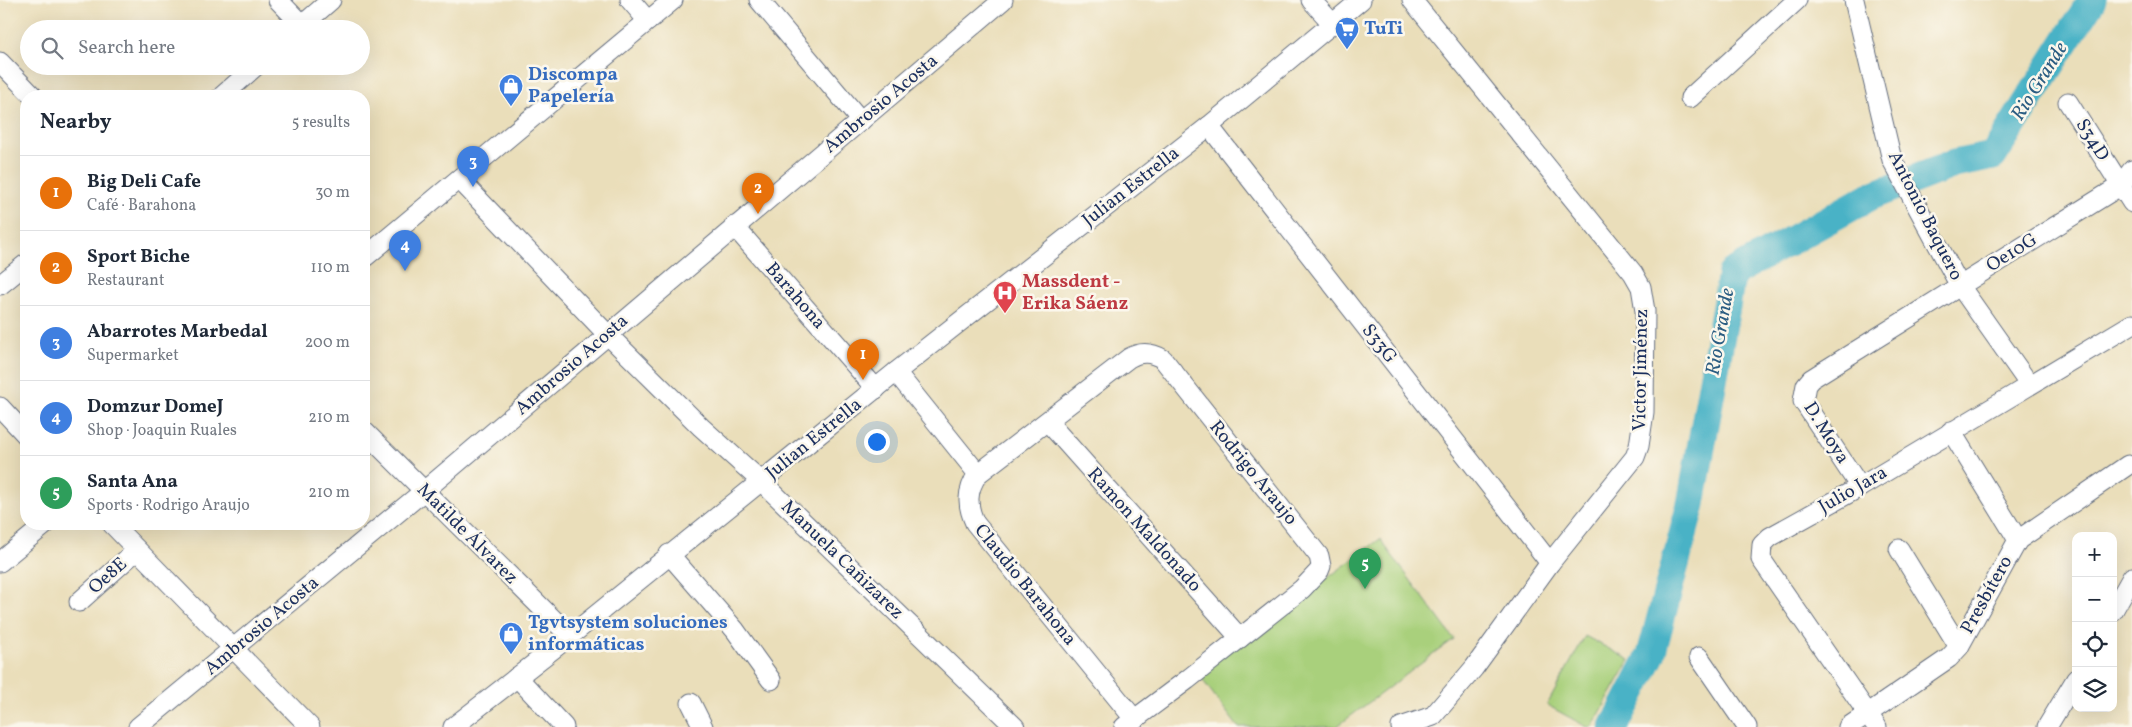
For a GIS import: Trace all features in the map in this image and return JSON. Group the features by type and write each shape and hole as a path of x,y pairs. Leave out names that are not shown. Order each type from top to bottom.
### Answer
{"street":[{"path":"278,0 294,20"},
{"path":"308,20 331,0"},
{"path":"630,0 648,21"},
{"path":"370,253 673,0"},
{"path":"760,0 861,121"},
{"name":"Ambrosio Acosta","path":"138,727 234,650 424,491 734,226 1003,0"},
{"path":"1311,0 1332,23"},
{"name":"Julian Estrella","path":"453,727 570,636 896,372 1209,126 1360,0"},
{"name":"Victor Jiménez","path":"1401,727 1433,716 1474,668 1550,563 1597,503 1628,468 1637,451 1644,412 1645,311 1641,287 1633,273 1412,0"},
{"path":"1690,98 1797,0"},
{"name":"Antonio Baquero","path":"1854,0 1892,160 1960,286 2029,384"},
{"path":"0,62 27,90"},
{"path":"229,90 246,75"},
{"name":"S34D","path":"2068,102 2132,203"},
{"name":"S33G","path":"1209,126 1550,563"},
{"name":"Oe10G","path":"1811,379 2120,186 2132,170"},
{"name":"Manuela Cañizarez","path":"459,179 607,334 701,427 762,482 1015,727"},
{"name":"Barahona","path":"734,226 876,388"},
{"path":"0,285 20,269"},
{"name":"Julio Jara","path":"1872,721 1761,559 1762,546 1770,537 1860,487 2132,324"},
{"name":"Rodrigo Araujo","path":"978,474 1136,354 1150,353 1163,359 1316,551 1321,561 1321,566 1316,576 1240,638 1129,723"},
{"path":"896,372 978,474"},
{"name":"D. Moya","path":"1811,379 1806,385 1803,401 1860,487"},
{"path":"0,407 20,428"},
{"name":"Ramon Maldonado","path":"1048,422 1240,638"},
{"path":"1951,431 2018,540"},
{"name":"Matilde Álvarez","path":"370,437 570,636"},
{"name":"Presbítero","path":"1848,727 1872,721 1939,666 1959,647 2018,540 2128,465"},
{"name":"Claudio Barahona","path":"978,474 972,483 968,495 969,512 974,523 1129,723"},
{"path":"0,562 39,530"},
{"path":"118,530 310,727"},
{"path":"1900,549 1959,647"},
{"name":"Oe8E","path":"79,602 138,550"},
{"path":"669,554 735,630 771,680"},
{"path":"2117,604 2132,577"},
{"path":"1700,657 1747,727"},
{"path":"517,677 564,727"},
{"path":"2056,724 2072,688"},
{"path":"691,703 703,727"}],"green space":[{"path":"1380,539 1454,639 1336,727 1238,727 1198,674"},
{"path":"1585,636 1630,660 1592,727 1587,727 1547,705"}],"waterway":[{"name":"Rio Grande","path":"1614,727 1651,655 1691,504 1732,273 1871,196 1954,164 1993,156 2092,0"}],"place":[{"name":"TuTi","path":"1347,50"},
{"name":"Discompa Papelería","path":"511,107"},
{"name":"Abarrotes Marbedal","path":"473,187"},
{"name":"Sport Biche","path":"758,214"},
{"name":"Domzur DomeJ","path":"405,271"},
{"name":"Massdent - Erika Sáenz","path":"1005,314"},
{"name":"Big Deli Cafe","path":"863,380"},
{"name":"Santa Ana","path":"1365,589"},
{"name":"Tgvtsystem soluciones informáticas","path":"511,655"}]}
